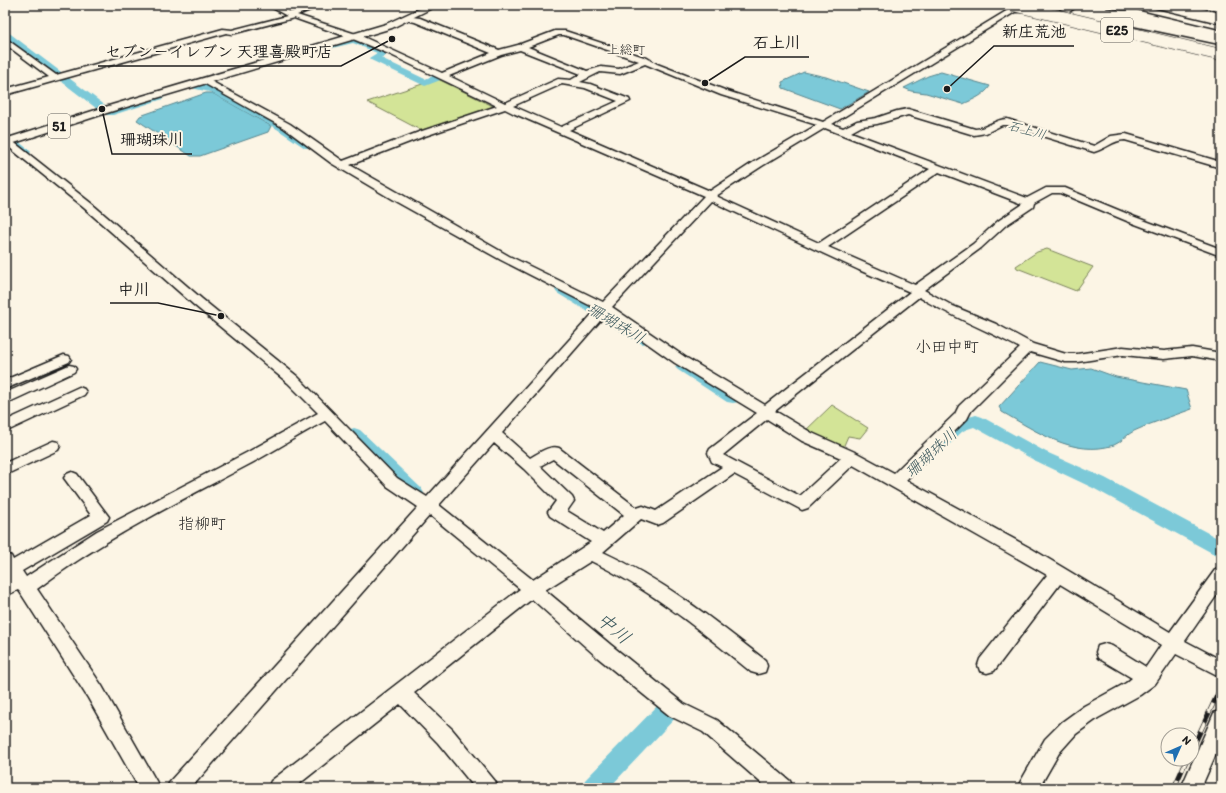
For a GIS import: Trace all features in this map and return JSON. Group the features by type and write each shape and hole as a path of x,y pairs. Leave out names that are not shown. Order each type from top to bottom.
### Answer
{"highway":[{"name":"E25","path":"1016,6 1221,52"}],"main road":[{"name":"51","path":"10,142 105,111 389,26 434,5"},
{"path":"1038,5 1125,27 1150,28 1221,52"}],"street":[{"path":"271,5 293,15 356,36 505,106 710,196 863,268 917,291 949,309 991,327 1028,347 1065,358 1077,358 1123,351 1164,354 1192,352 1221,356"},
{"path":"5,92 226,31 232,32 293,15 320,5"},
{"path":"995,5 1016,6"},
{"path":"1063,12 1075,5"},
{"path":"1110,5 1172,12 1221,27"},
{"path":"1200,5 1218,9 1221,7"},
{"path":"177,788 605,308 710,196 758,164 825,125 1016,6"},
{"path":"1150,28 1172,12"},
{"path":"1209,24 1221,16"},
{"path":"408,18 417,20 498,53"},
{"path":"441,76 498,53 522,48 558,34 565,33 648,62 724,93 825,125 1028,202"},
{"path":"5,40 60,77"},
{"path":"522,48 588,74"},
{"path":"573,83 588,76 588,74 604,69 616,72 648,62"},
{"path":"342,165 422,134 505,106 561,80 598,90 626,101 562,130"},
{"path":"204,81 287,126 342,165 399,199 505,258 605,308 680,360 807,437 852,457 895,481 1058,574 1174,644 1221,669"},
{"path":"843,132 860,123 877,121 900,113 911,113 974,132 983,131 1000,122 1007,122 1094,149 1113,138 1126,137 1221,165"},
{"path":"10,142 88,206 198,302 293,380 328,414 392,482 429,506 532,589 604,651 678,710 710,726 783,788"},
{"path":"820,247 938,168"},
{"path":"852,457 802,504 717,458 715,453 917,291 966,254 1002,223 1029,205 1028,202 1050,190 1061,190 1131,219 1221,253"},
{"path":"895,481 962,416 964,409 1028,347"},
{"path":"5,385 66,364 5,399"},
{"path":"5,427 78,392"},
{"path":"13,577 56,563 165,500 242,462 328,414"},
{"path":"493,434 530,465 566,501 556,512 604,542"},
{"path":"7,462 53,446"},
{"path":"530,465 554,452 635,515"},
{"path":"278,788 532,589 590,553 635,515 643,512 657,519 733,467"},
{"path":"13,577 101,517 72,478"},
{"path":"590,553 616,564 669,599 714,631 758,666"},
{"path":"987,665 1058,574"},
{"path":"1027,788 1052,746 1069,728 1091,712 1123,695 1148,678 1174,644 1221,575"},
{"path":"13,577 95,692 150,788"},
{"path":"1105,652 1148,678"},
{"path":"401,693 445,736 488,788"},
{"path":"1191,788 1221,719"}],"green space":[{"path":"438,79 497,108 426,133 367,102"},
{"path":"1047,249 1093,267 1076,291 1017,268 1016,266 1037,252"},
{"path":"832,405 868,428 860,438 848,436 842,450 804,432"}],"water":[{"path":"804,72 826,77 869,92 840,109 783,88 782,82"},
{"path":"941,72 990,86 982,95 963,104 904,88 928,76"},
{"path":"206,93 212,93 271,126 268,132 200,156 191,156 137,120 140,116"},
{"path":"1040,362 1072,370 1091,368 1116,377 1186,390 1192,409 1134,431 1114,445 1099,448 1084,448 1070,445 1028,427 1002,412 999,407"}],"waterway":[{"name":"珊瑚珠川","path":"5,34 109,113 159,97"},
{"name":"石上川","path":"328,46 354,40 382,52 382,54 374,58 425,83 458,70"},
{"name":"珊瑚珠川","path":"194,86 213,89 281,127 309,146"},
{"name":"中川","path":"5,136 25,152"},
{"name":"珊瑚珠川","path":"562,290 643,339"},
{"name":"珊瑚珠川","path":"683,367 733,398"},
{"name":"珊瑚珠川","path":"944,440 959,426 976,421 1040,456 1099,483 1221,549"},
{"name":"中川","path":"354,434 405,485 415,493"},
{"name":"中川","path":"593,788 671,707"}],"railway":[{"path":"1200,732 1221,687"},
{"path":"1174,788 1183,767"}],"place":[{"name":"セブン－イレブン 天理喜殿町店","path":"392,39"},
{"name":"石上川","path":"705,83"},
{"name":"新庄荒池","path":"947,89"},
{"name":"珊瑚珠川","path":"102,109"},
{"name":"中川","path":"221,316"}],"district":[{"name":"上総町","path":"626,49"},
{"name":"小田中町","path":"947,346"},
{"name":"指柳町","path":"202,523"}]}
